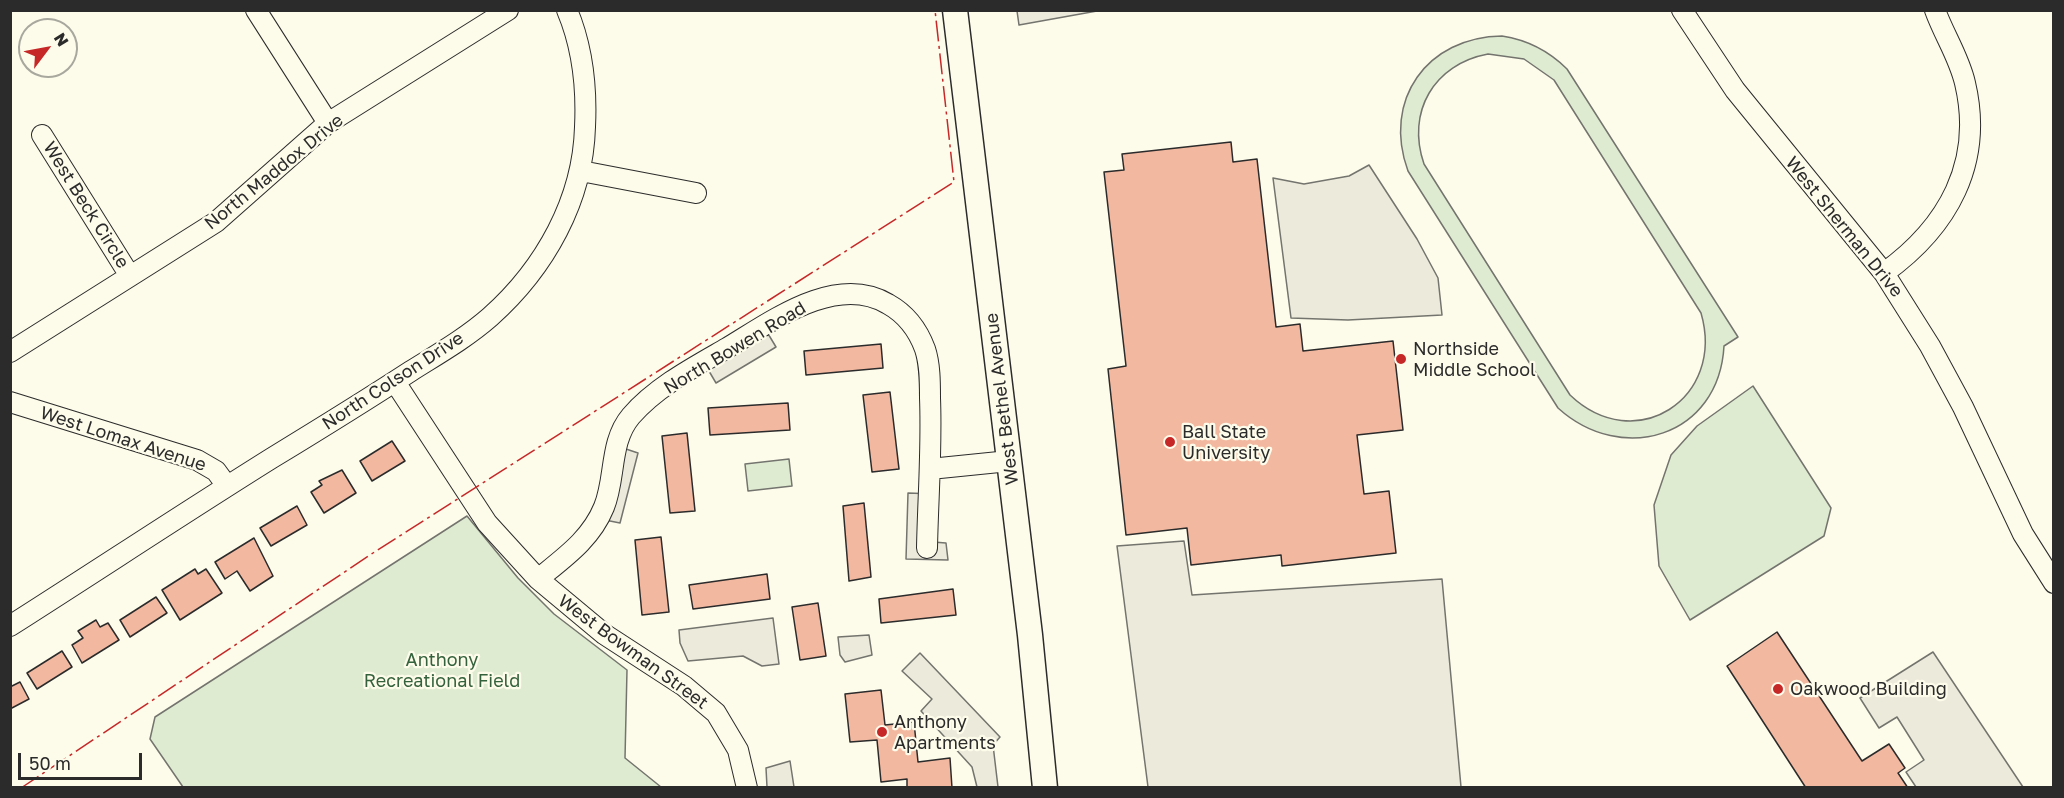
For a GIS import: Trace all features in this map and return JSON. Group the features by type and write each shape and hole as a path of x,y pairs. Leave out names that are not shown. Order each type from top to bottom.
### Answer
{"main road":[{"name":"West Bethel Avenue","path":"955,10 1009,461 1045,788"}],"street":[{"path":"256,10 328,123"},
{"name":"North Maddox Drive","path":"10,352 224,216 328,123 508,10"},
{"name":"North Colson Drive","path":"10,626 227,486 395,382 464,336 511,297 547,251 564,218 581,171 586,104 584,74 581,55 567,10"},
{"name":"West Sherman Drive","path":"1682,10 1742,98 1884,273 1930,346 1963,407 2023,534 2054,583"},
{"path":"1884,273 1915,249 1940,221 1958,187 1968,149 1970,126 1965,83 1935,10"},
{"name":"West Beck Circle","path":"42,135 130,276"},
{"path":"581,171 696,193"},
{"name":"North Bowen Road","path":"538,579 589,535 605,505 617,445 632,415 695,367 756,331 824,298 846,294 869,295 893,307 913,326 925,348 929,371 930,469 927,548"},
{"name":"West Bowman Street","path":"395,382 487,523 538,579 604,634 684,686 709,706 732,737 747,788"},
{"name":"West Lomax Avenue","path":"10,402 197,460 216,471 227,486"},
{"path":"930,469 1009,461"}],"green space":[{"path":"1502,36 1520,40 1545,51 1567,69 1738,337 1724,346 1718,377 1705,402 1686,421 1663,433 1637,438 1610,436 1583,426 1558,408 1408,171 1401,145 1401,120 1407,97 1417,77 1432,60 1452,48 1475,39","holes":["1488,54 1524,59 1554,80 1701,313 1705,344 1700,371 1688,393 1669,410 1647,419 1621,420 1595,413 1570,395 1424,164 1419,145 1419,126 1422,109 1439,79 1469,59"]},
{"path":"1753,386 1831,508 1824,536 1690,620 1659,566 1654,505 1671,455 1697,426"},
{"path":"789,459 792,486 748,491 745,464"},
{"name":"Anthony Recreational Field","path":"467,516 518,578 554,614 627,670 625,758 661,787 183,787 150,739 155,717"}],"shaded area":[{"path":"1017,10 1097,11 1019,25"},
{"path":"1369,165 1417,239 1438,278 1442,315 1348,320 1291,318 1273,178 1304,184 1349,176"},
{"path":"767,332 776,347 716,383 706,366"},
{"path":"620,447 638,453 620,523 605,520"},
{"path":"908,493 934,494 933,542 946,543 948,560 906,559"},
{"path":"1184,541 1192,595 1442,579 1461,787 1148,787 1117,546"},
{"path":"773,618 779,664 762,666 743,656 688,661 680,643 679,630"},
{"path":"869,635 872,655 845,662 840,655 838,637"},
{"path":"1933,652 2023,787 1916,787 1906,772 1924,760 1897,717 1879,728 1860,698"},
{"path":"920,653 1000,737 993,745 998,787 977,787 972,767 921,711 932,699 902,671"},
{"path":"790,761 794,787 767,787 766,768"}],"building":[{"name":"Northside Middle School","path":"1231,142 1233,162 1257,159 1276,327 1300,324 1303,351 1393,341 1403,430 1357,435 1364,494 1389,491 1396,553 1282,566 1281,555 1191,565 1187,528 1126,535 1108,369 1126,366 1104,172 1124,170 1122,154"},
{"path":"881,344 883,368 806,375 804,351"},
{"path":"890,392 899,469 872,472 863,395"},
{"path":"788,403 790,430 710,435 708,408"},
{"path":"687,433 695,511 670,513 662,436"},
{"path":"392,441 405,461 372,481 360,461"},
{"path":"342,470 356,493 324,513 311,492 322,485 319,481"},
{"path":"864,503 871,577 849,581 843,506"},
{"path":"297,506 307,525 271,546 260,528"},
{"path":"661,537 669,612 642,615 635,540"},
{"path":"254,538 273,576 250,591 237,571 225,579 215,562"},
{"path":"195,569 198,574 206,569 222,593 180,620 162,590"},
{"path":"767,574 770,599 693,609 689,585"},
{"path":"953,589 956,615 881,623 879,599"},
{"path":"156,597 167,613 130,637 120,620"},
{"path":"818,603 826,656 800,660 792,607"},
{"path":"96,620 100,627 108,623 119,640 82,663 72,645 83,638 78,631"},
{"name":"Oakwood Building","path":"1777,632 1862,761 1889,744 1905,768 1898,773 1908,788 1806,788 1727,666"},
{"path":"62,651 72,667 37,689 27,673"},
{"path":"20,682 29,699 10,709 10,687"},
{"name":"Anthony Apartments","path":"881,690 885,725 914,722 918,762 950,758 952,788 907,788 907,779 881,782 877,740 850,742 845,694"}],"power":[{"path":"21,788 373,553 954,182 935,10"}],"place":[{"name":"Northside Middle School","path":"1401,359"},
{"name":"Ball State University","path":"1170,442"},
{"name":"Oakwood Building","path":"1778,689"},
{"name":"Anthony Apartments","path":"882,732"}]}
